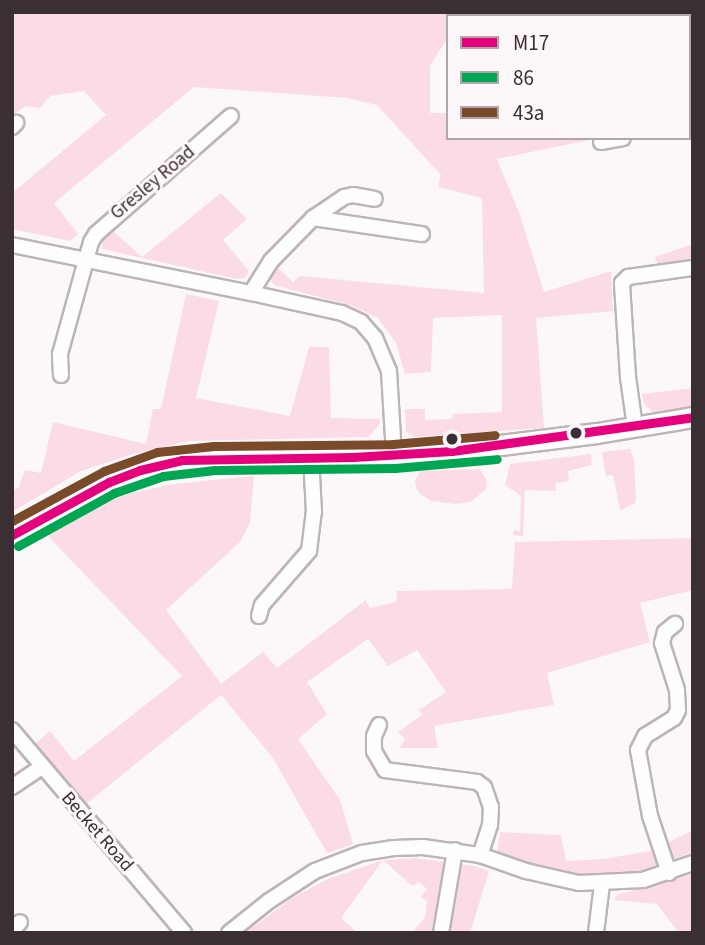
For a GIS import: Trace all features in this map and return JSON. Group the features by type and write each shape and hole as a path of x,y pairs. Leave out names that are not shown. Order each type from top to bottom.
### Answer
{"street":[{"name":"Gresley Road","path":"61,375 60,354 91,242 104,225 231,116"},
{"path":"601,142 612,140"},
{"path":"251,293 271,261 313,218 344,197 353,195 375,199"},
{"path":"313,218 422,234"},
{"path":"12,245 342,313 360,322 375,338 389,370 394,456"},
{"path":"635,428 628,377 622,283 628,276 693,268"},
{"path":"12,535 109,482 160,464 214,458 394,456 496,447 635,428 693,417"},
{"path":"259,616 262,604 309,551 314,512 311,457"},
{"path":"668,873 650,816 638,750 645,736 674,718 678,710 677,690 662,643 662,636 676,624"},
{"path":"379,725 374,736 374,751 385,770 477,782 484,787 489,794 491,816 488,838 480,855"},
{"name":"Becket Road","path":"12,730 184,933"},
{"path":"12,787 41,766"},
{"path":"229,933 292,885 339,861 394,848 455,850 557,879 602,884 633,882 693,863"},
{"path":"441,933 455,850"},
{"path":"596,933 602,884"}],"shaded area":[{"path":"12,12 693,12 691,120 691,14 446,14 446,40 430,66 430,113 446,113 446,140 589,140 497,159 520,215 544,292 611,271 613,311 536,318 544,428 415,437 406,432 405,409 425,409 425,420 452,419 453,414 502,412 502,315 433,318 431,372 405,374 396,343 378,318 353,306 274,285 270,279 278,268 293,282 300,276 484,293 482,198 438,187 441,175 377,105 347,98 194,87 54,203 78,234 70,241 12,229 12,193 106,115 84,91 50,96 40,108 26,106 12,115"},
{"path":"221,193 247,219 223,240 249,271 245,278 237,279 102,249 102,240 114,232 142,257"},
{"path":"693,244 693,260 658,265 655,257"},
{"path":"186,294 219,301 196,398 290,416 309,347 329,347 331,418 380,419 379,425 368,437 188,441 133,454 81,471 12,512 12,491 19,487 25,470 41,473 53,422 146,444 153,409 161,409"},
{"path":"693,388 693,407 655,414 645,405 641,394"},
{"path":"630,449 634,459 635,503 620,510 613,475 606,476 602,452"},
{"path":"591,454 592,465 568,471 569,481 555,483 556,491 525,490 523,536 513,535 514,529 520,532 521,496 505,485 510,464"},
{"path":"480,469 487,481 486,489 470,502 455,504 431,501 420,494 416,487 415,481 420,471"},
{"path":"254,476 250,523 240,542 166,610 221,684 263,652 277,668 366,600 370,608 396,602 397,591 512,589 515,542 693,538 693,590 640,603 650,642 547,673 554,705 434,726 438,748 399,748 405,739 398,732 422,715 419,710 446,692 417,650 388,666 368,639 307,682 327,714 298,739 340,800 353,844 327,853 273,758 221,695 86,804 34,745 50,731 74,761 182,676 45,533 78,513 132,493 174,484"},
{"path":"693,830 693,852 643,871 601,876 561,872 497,853 500,832 561,835 566,861 603,859 651,851"},
{"path":"415,858 475,866 489,871 470,933 412,933 425,917 427,901 421,897 427,889 419,882 412,886 383,860"},
{"path":"383,860 341,918 358,933 245,933 292,898 328,879"},
{"path":"693,874 693,933 679,933 657,904 614,900 617,895"}],"transit line":[{"name":"M17","path":"12,535 109,482 140,470 182,460 353,457 452,451 693,417"},
{"name":"43a","path":"12,521 104,471 157,452 214,446 393,444 495,435"},
{"name":"86","path":"18,546 114,493 163,476 215,470 395,468 497,459"}]}
